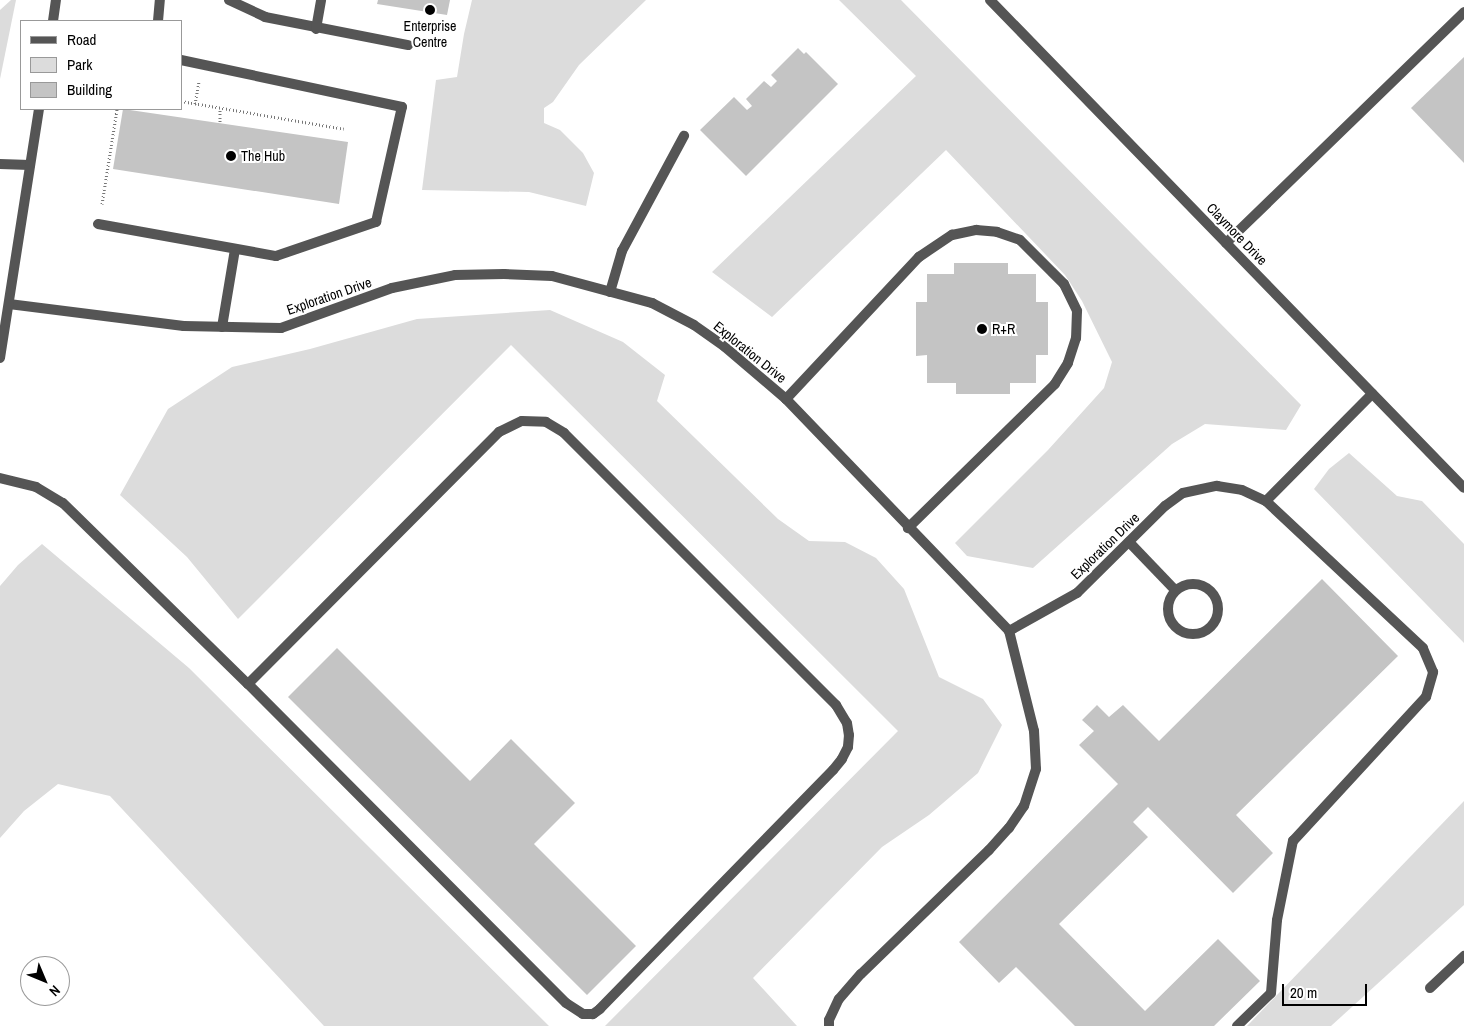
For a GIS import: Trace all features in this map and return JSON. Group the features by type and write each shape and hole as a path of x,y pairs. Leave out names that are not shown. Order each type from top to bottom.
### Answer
{"street":[{"path":"53,20 56,0"},
{"path":"158,20 160,0"},
{"path":"229,0 265,17 316,29 408,45"},
{"path":"316,29 320,0"},
{"name":"Claymore Drive","path":"990,0 1464,488"},
{"path":"1226,243 1464,12"},
{"path":"98,224 276,256 376,222 402,107 182,60"},
{"path":"0,358 39,110"},
{"path":"610,292 622,251 684,136"},
{"path":"0,164 30,165"},
{"path":"786,399 919,257 952,235 976,230 997,232 1020,240 1064,284 1076,311 1076,338 1068,363 1055,384 908,528"},
{"path":"222,327 235,249"},
{"name":"Exploration Drive","path":"9,304 184,326 281,328 392,288 455,275 552,276 652,303 694,325 725,347 786,399 1008,631 1077,593 1165,506 1183,494 1218,486 1242,490 1266,502 1423,648 1433,672 1426,697 1293,841 1277,920 1271,993 1237,1026"},
{"path":"1266,502 1372,394"},
{"path":"0,478 36,487 63,503 248,684 566,1003 583,1014 592,1014 600,1009 833,770 845,753 849,735 842,713 808,677 564,433 546,422 535,420 522,421 499,432 248,684"},
{"path":"1130,542 1175,590"},
{"path":"1193,582 1212,591 1219,610 1211,628 1192,636 1173,627 1166,608 1175,590 1193,582"},
{"path":"830,1026 829,1020 839,999 862,974 989,850 1009,828 1024,806 1036,769 1034,731 1008,631"},
{"path":"1430,988 1464,956"}],"path":[{"path":"182,101 344,129"},
{"path":"220,108 220,122"},
{"path":"98,224 117,110"}],"green space":[{"path":"11,0 16,0 0,79 0,10"},
{"path":"472,0 646,0 579,65 553,102 544,108 544,123 560,130 583,153 594,173 586,206 529,192 422,190 436,80 457,77"},
{"path":"839,0 901,0 1301,405 1286,430 1205,424 1172,444 1033,568 967,556 955,543 1048,450 1104,388 1112,362 1082,301 1065,275 946,150 772,317 712,272 916,76"},
{"path":"550,310 623,342 665,375 657,401 778,519 809,541 845,542 876,558 904,589 939,677 983,699 1002,725 978,773 929,815 882,847 753,978 797,1026 605,1026 898,731 511,345 238,619 187,557 120,495 168,409 232,367 310,349 417,319"},
{"path":"1349,453 1397,496 1422,501 1464,544 1464,643 1314,489 1329,469"},
{"path":"42,544 189,668 549,1026 324,1026 110,796 58,784 24,811 0,838 0,586 18,565"},
{"path":"1464,801 1464,905 1331,1026 1247,1026"}],"building":[{"name":"Enterprise Centre","path":"378,0 450,0 447,15 377,4"},
{"path":"798,48 804,54 806,52 838,84 746,176 700,130 734,97 747,110 752,106 746,99 764,81 771,87 777,81 771,75"},
{"path":"1464,57 1464,163 1411,108"},
{"name":"The Hub","path":"123,110 348,142 339,204 113,169"},
{"name":"R+R","path":"954,263 1008,263 1008,274 1036,274 1036,302 1048,302 1048,355 1036,355 1036,383 1010,383 1010,394 956,394 956,383 927,383 927,355 916,356 916,302 927,302 927,274 954,274"},
{"path":"1322,579 1398,656 1236,815 1273,853 1233,893 1148,807 1133,822 1148,837 1059,924 1145,1011 1218,939 1260,981 1214,1026 1075,1026 1016,967 999,983 959,942 1118,784 1079,745 1094,731 1082,720 1097,705 1109,717 1123,705 1159,741"},
{"path":"337,648 470,781 511,739 575,803 534,844 636,946 587,995 288,697"}],"place":[{"name":"Enterprise Centre","path":"430,10"},
{"name":"The Hub","path":"231,156"},
{"name":"R+R","path":"982,329"}]}
